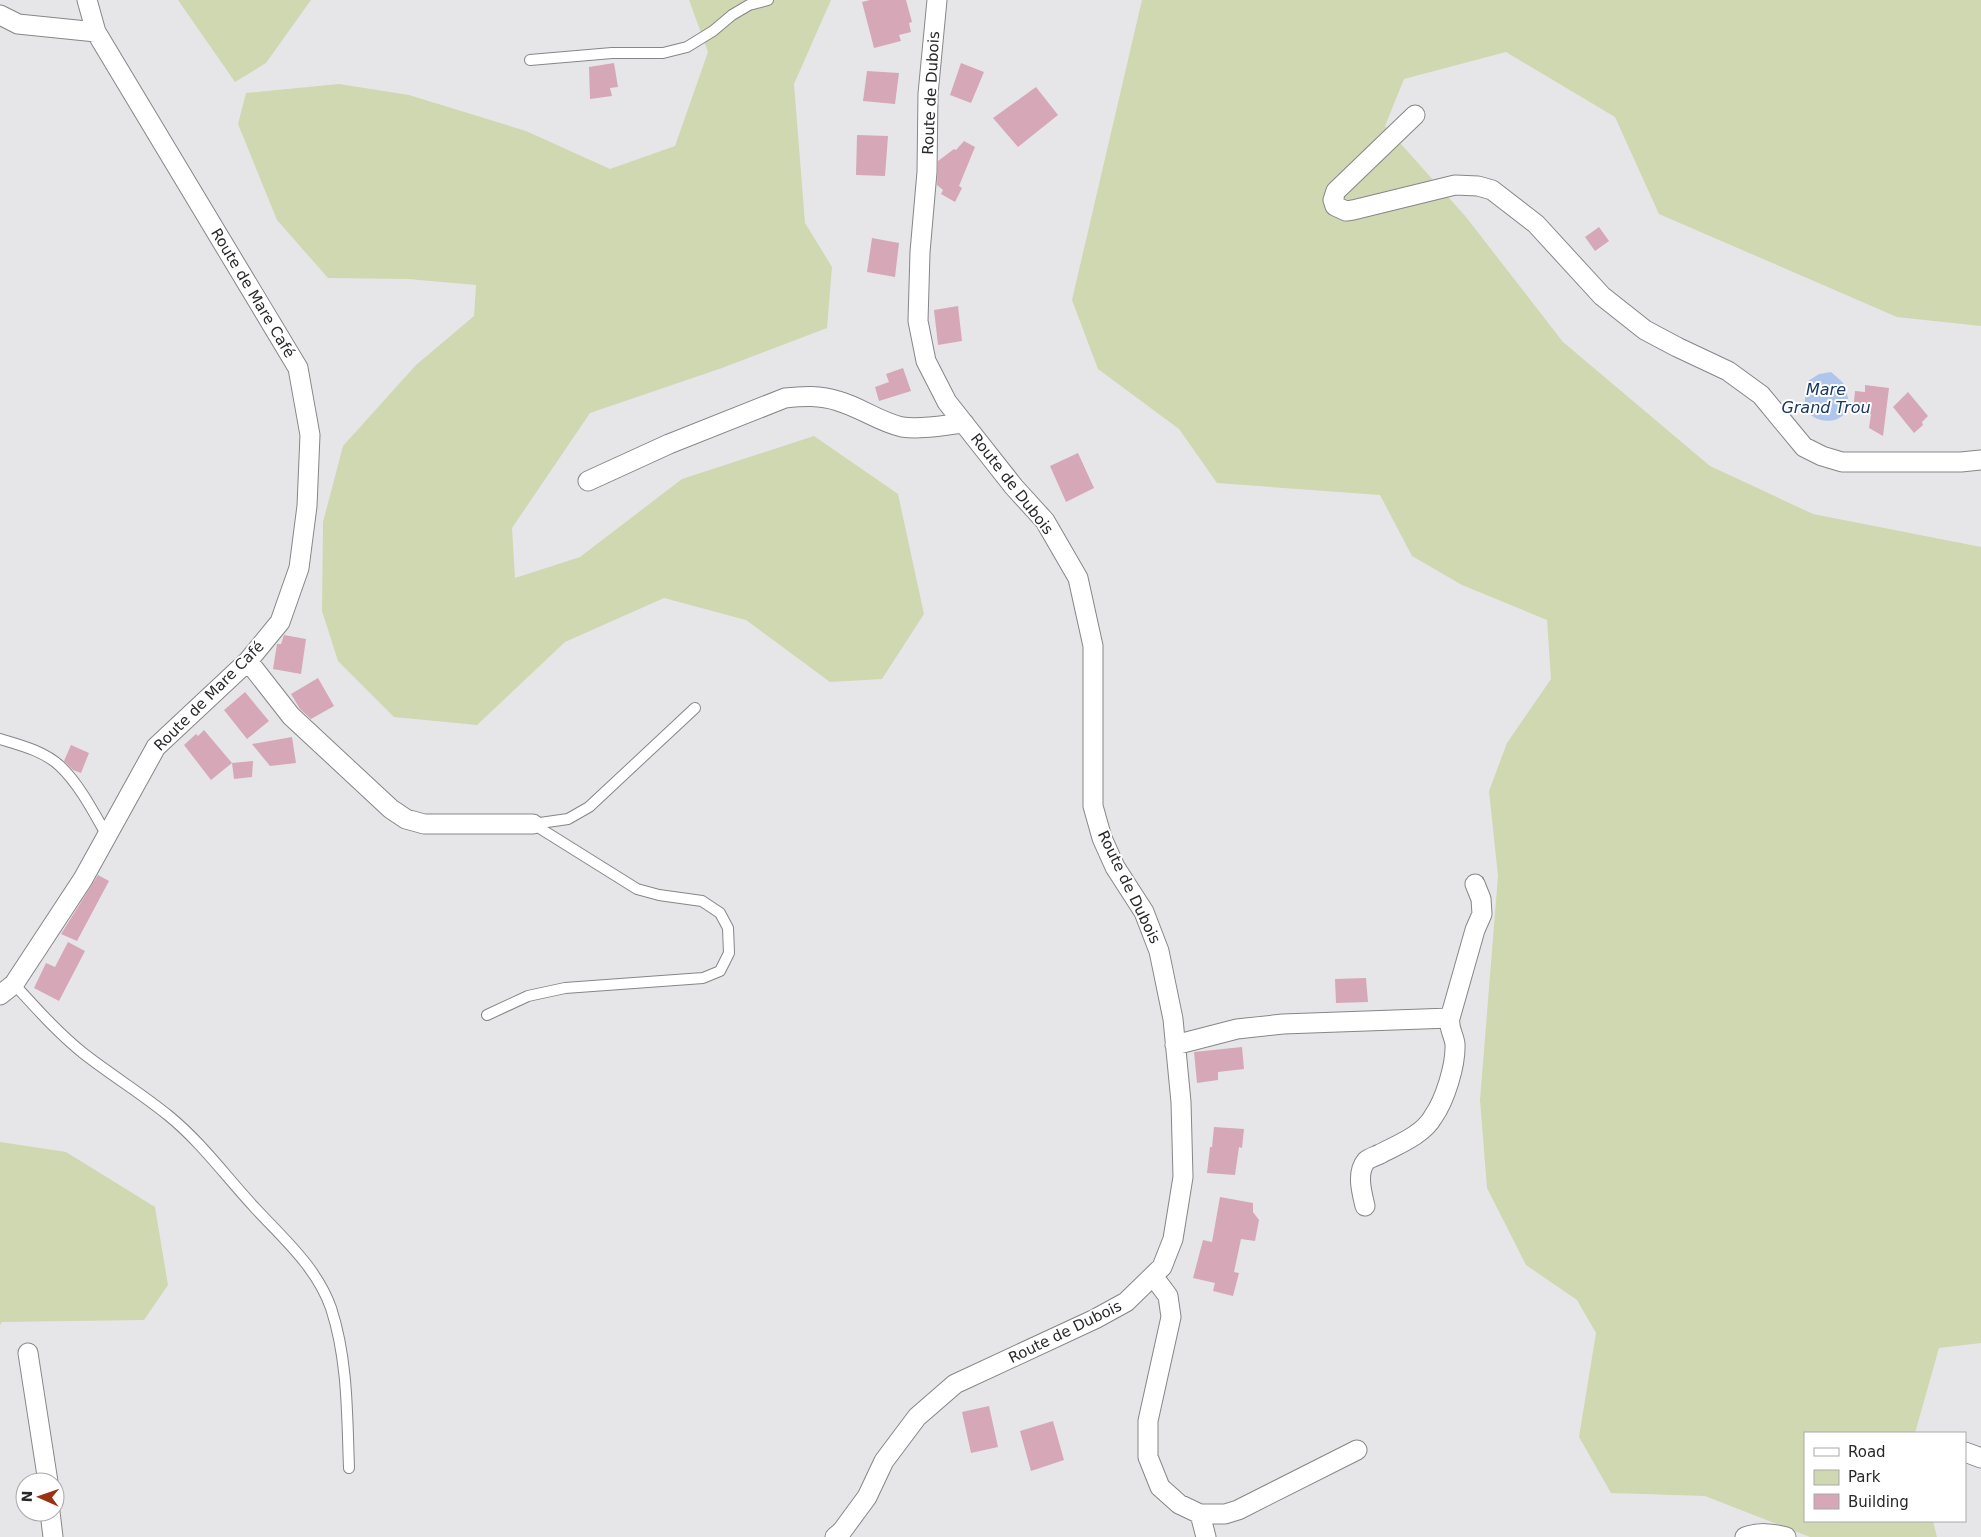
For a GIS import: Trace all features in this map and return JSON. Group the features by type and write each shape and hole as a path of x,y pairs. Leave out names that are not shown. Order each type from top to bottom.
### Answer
{"street":[{"name":"Route de Mare Café","path":"7,990 83,879 106,834 156,747 248,661 280,622 298,568 307,506 310,434 298,368 96,32 87,0"},
{"name":"Route de Dubois","path":"835,1537 842,1531 867,1497 884,1460 917,1416 955,1384 1095,1319 1126,1302 1162,1267 1173,1239 1183,1177 1181,1102 1173,1019 1160,951 1144,912 1115,867 1102,838 1093,806 1093,646 1078,578 1045,521 1014,488 948,402 926,362 918,321 920,252 927,172 928,94 937,0"},
{"path":"0,15 18,24 96,32"},
{"path":"1415,115 1336,191 1333,200 1335,206 1346,211 1353,210 1455,185 1478,186 1492,190 1536,224 1602,296 1638,324 1677,347 1728,371 1761,395 1804,447 1822,456 1842,462 1961,462 1981,460"},
{"path":"588,481 670,444 785,398 805,395 821,396 839,401 887,423 904,427 964,423"},
{"path":"248,661 291,716 391,809 406,819 424,824 533,824"},
{"path":"1365,1206 1360,1187 1366,1161 1423,1129 1433,1119 1444,1098 1454,1057 1455,1042 1450,1030 1450,1018 1475,930 1482,914 1481,899 1475,884"},
{"path":"1175,1045 1237,1030 1283,1024 1450,1018"},
{"path":"1153,1276 1168,1296 1171,1317 1148,1421 1148,1457 1160,1487 1179,1504 1200,1514 1225,1514 1238,1510 1357,1450"},
{"path":"28,1353 46,1472"},
{"path":"1966,1452 1981,1458"},
{"path":"1200,1514 1206,1537"},
{"path":"51,1522 53,1537"},
{"path":"1745,1537 1755,1533 1786,1537"}],"lane":[{"path":"530,60 588,54 663,53 687,47 749,5 768,0"},
{"path":"533,824 568,819 589,808 695,708"},
{"path":"0,739 46,756 60,766 86,800 106,834"},
{"path":"487,1015 528,996 564,988 703,978 720,971 729,953 728,928 720,913 702,901 659,895 637,889 533,824"},
{"path":"7,990 50,1022 83,1053 169,1116 200,1145 226,1176 296,1251 315,1276 330,1307 345,1366 350,1468"}],"green space":[{"path":"178,0 311,0 266,63 235,82"},
{"path":"689,0 831,0 794,84 805,223 832,267 827,328 722,368 590,413 512,528 515,578 580,557 682,479 814,436 898,494 924,614 882,679 830,682 746,620 664,598 565,642 477,725 394,717 338,661 322,611 323,522 343,446 416,365 474,316 476,285 408,279 328,278 277,220 238,124 246,93 339,84 409,95 526,131 610,169 675,146 708,52"},
{"path":"1142,0 1981,0 1981,326 1897,317 1659,214 1615,117 1506,52 1404,79 1385,126 1466,217 1563,342 1710,466 1813,514 1981,547 1981,1343 1939,1348 1915,1432 1804,1432 1804,1522 1933,1522 1937,1537 1810,1537 1705,1496 1611,1493 1579,1437 1596,1333 1577,1300 1526,1265 1487,1188 1480,1100 1498,876 1489,791 1507,743 1551,679 1547,620 1462,585 1412,556 1380,495 1217,483 1179,429 1098,369 1072,300"},
{"path":"0,1142 66,1152 155,1207 168,1285 144,1320 2,1322 0,1325"}],"water":[{"name":"Mare Grand Trou","path":"1831,372 1844,385 1848,405 1845,413 1839,418 1823,421 1809,413 1805,405 1805,399 1808,381 1819,374"}],"building":[{"path":"870,0 906,0 912,22 909,23 911,32 899,35 901,41 874,48 862,2"},
{"path":"614,63 618,87 610,88 612,96 590,99 589,67"},
{"path":"961,63 984,72 971,103 950,95"},
{"path":"867,71 899,73 895,104 863,101"},
{"path":"1036,87 1058,115 1018,147 993,118"},
{"path":"857,135 888,136 885,176 856,175"},
{"path":"964,141 975,147 959,186 962,188 955,202 941,194 943,190 937,185 938,161 954,149 956,150"},
{"path":"1599,227 1609,241 1595,251 1585,237"},
{"path":"872,238 899,243 895,277 867,272"},
{"path":"958,306 962,341 938,345 934,310"},
{"path":"903,368 911,391 879,401 875,387 889,382 886,374"},
{"path":"1865,385 1889,388 1883,436 1869,428 1871,414 1853,411 1855,391 1865,392"},
{"path":"1908,392 1928,416 1922,422 1923,425 1914,433 1893,407"},
{"path":"1078,453 1094,488 1066,502 1050,466"},
{"path":"284,635 306,639 301,674 273,669 277,644 281,644"},
{"path":"318,678 334,706 311,719 300,709 291,694"},
{"path":"245,692 269,721 247,739 224,710"},
{"path":"204,730 232,763 211,780 184,745 196,734 198,736"},
{"path":"292,737 296,763 270,766 252,744"},
{"path":"71,745 89,753 81,773 73,770 64,761"},
{"path":"253,761 252,777 234,779 232,763"},
{"path":"98,875 109,881 77,941 61,934"},
{"path":"68,942 85,951 59,1001 34,988 46,963 55,967"},
{"path":"1366,978 1368,1002 1336,1003 1335,979"},
{"path":"1242,1047 1244,1069 1218,1072 1218,1080 1197,1083 1194,1052"},
{"path":"1214,1127 1244,1129 1242,1148 1239,1147 1235,1175 1207,1173"},
{"path":"1220,1197 1253,1203 1253,1212 1259,1220 1255,1241 1241,1239 1234,1272 1239,1273 1233,1296 1213,1291 1215,1283 1193,1278 1203,1240 1212,1242"},
{"path":"989,1406 998,1447 971,1453 962,1412"},
{"path":"1053,1421 1064,1460 1031,1471 1020,1431"}]}
